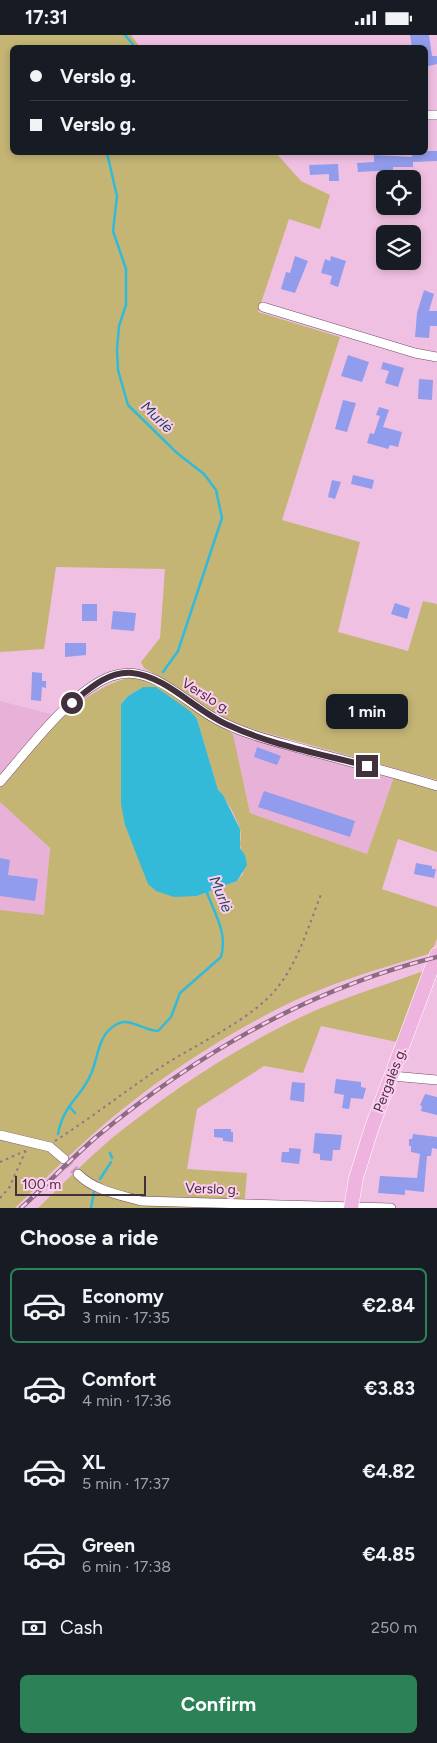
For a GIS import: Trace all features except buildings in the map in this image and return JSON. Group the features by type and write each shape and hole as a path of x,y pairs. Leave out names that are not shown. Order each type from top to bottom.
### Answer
{"main road":[{"name":"Pergalės g.","path":"351,1207 356,1179 372,1127 437,954"}],"street":[{"path":"262,307 415,353 437,357"},
{"name":"Verslo g.","path":"0,782 59,715 91,687 112,676 132,673 161,683 214,719 230,726 277,742 437,786"},
{"path":"392,1076 437,1080"},
{"path":"0,1135 50,1147 64,1159"},
{"name":"Verslo g.","path":"78,1174 91,1184 118,1195 141,1201 390,1208"}],"path":[{"path":"50,1147 164,1065 253,1011 276,991 289,972 322,892"},
{"path":"0,1162 38,1143"},
{"path":"0,1199 9,1187 26,1150"}],"shaded area":[{"path":"0,35 131,35 138,45 10,45 10,155 278,155 301,181 330,195 320,229 289,219 258,312 340,337 282,520 360,542 338,632 408,651 423,601 437,604 437,780 249,728 221,717 177,687 144,668 141,662 160,638 165,569 56,567 44,649 0,652"},
{"path":"134,677 152,682 233,734 250,813 367,854 394,777 437,790 437,852 398,839 382,889 437,907 437,938 432,953 367,973 304,996 264,1016 216,1044 145,1091 72,1153 15,1208 0,1208 0,910 44,915 50,848 0,802 0,788 43,738 76,706 94,693 114,683","holes":["143,687 197,719 218,791 228,803 236,819 241,833 240,845 245,855 243,874 237,881 197,896 121,804 121,704 128,696"]},
{"path":"0,701 63,717 0,788"},
{"path":"233,734 247,735 394,777 367,854 250,813"},
{"path":"0,802 50,848 44,916 0,910"},
{"path":"424,971 397,1042 321,1026 303,1073 264,1066 197,1109 187,1169 247,1173 244,1208 38,1208 112,1138 159,1102 209,1068 260,1038 314,1011"}],"water":[{"path":"143,687 156,687 190,711 197,719 218,790 223,795 240,829 240,848 245,855 247,865 237,881 197,896 174,897 156,891 148,884 125,825 121,804 121,704 128,696"}],"waterway":[{"name":"Murlė","path":"125,35 133,45"},
{"name":"Murlė","path":"107,155 117,196 113,231 126,269 126,305 119,326 117,349 118,370 128,405 177,453 204,474 216,490 222,518 178,651 163,672"},
{"name":"Murlė","path":"58,1134 64,1115 87,1082 94,1067 102,1040 110,1029 117,1024 127,1022 158,1031 171,1017 180,993 221,957 223,939 206,890"},
{"name":"Murlė","path":"69,1106 75,1113"},
{"name":"Murlė","path":"110,1153 112,1158"},
{"name":"Murlė","path":"100,1179 111,1162"},
{"name":"Murlė","path":"91,1208 94,1192"}],"tunnel":[{"path":"64,1159 78,1174"}],"railway":[{"path":"21,1208 76,1155 133,1107 214,1052 299,1006 344,987 437,957"}],"route":[{"path":"72,703 101,681 112,676 132,673 161,683 214,719 230,726 277,742 367,766"}]}
